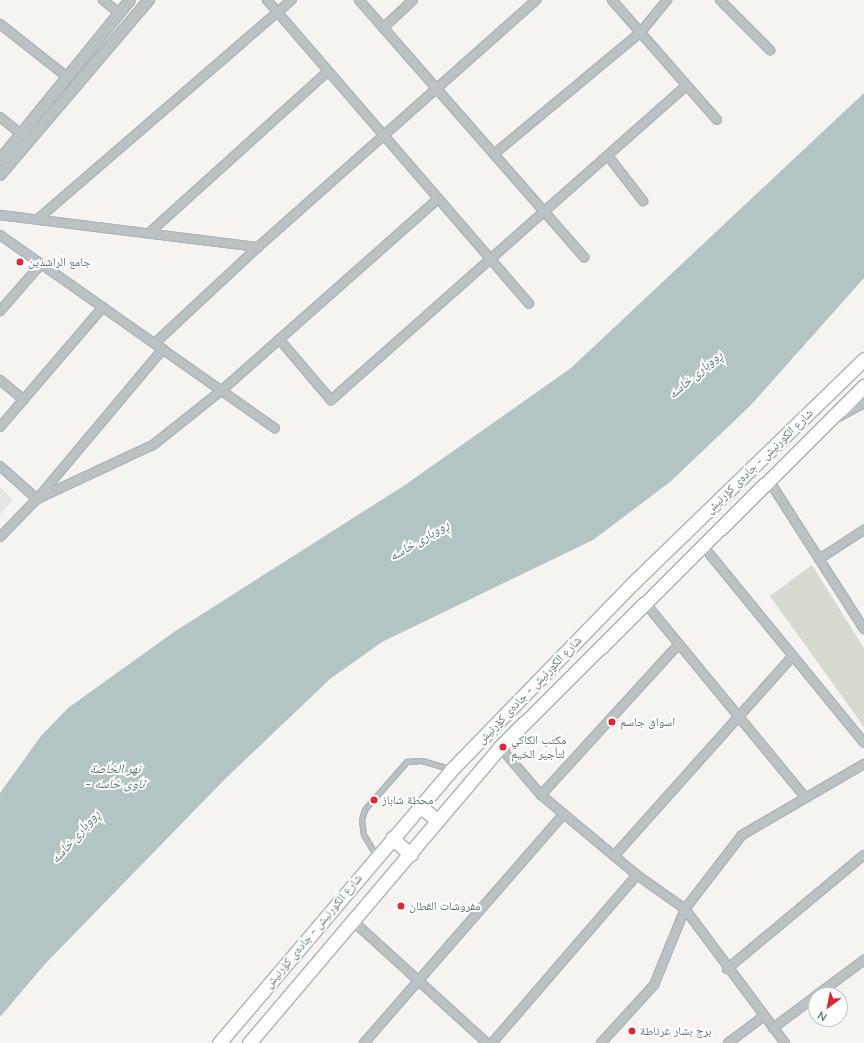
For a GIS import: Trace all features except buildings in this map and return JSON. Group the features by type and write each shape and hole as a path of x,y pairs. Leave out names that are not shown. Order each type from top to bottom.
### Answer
{"main road":[{"name":"شارع الكورنيش - جادەی کۆرنیش","path":"219,1043 376,856 452,769 633,583 864,359"},
{"name":"شارع الكورنيش - جادەی کۆرنیش","path":"249,1043 411,855 500,747 646,604 768,479 864,386"},
{"path":"420,806 438,821"},
{"path":"392,838 411,855"}],"street":[{"path":"103,0 119,12"},
{"path":"0,160 130,0"},
{"path":"0,175 149,0"},
{"path":"267,0 327,72 529,304"},
{"path":"39,218 292,0"},
{"path":"359,0 584,257"},
{"path":"383,28 413,0"},
{"path":"155,343 381,134 436,89 536,0"},
{"path":"612,0 717,120"},
{"path":"494,154 640,33 667,0"},
{"path":"720,0 770,50"},
{"path":"0,24 67,77"},
{"path":"149,232 327,72"},
{"path":"279,339 331,400 490,260 543,210 608,156 686,86"},
{"path":"0,117 21,134"},
{"path":"608,156 643,201"},
{"path":"37,499 135,456 222,390 438,199"},
{"path":"0,215 39,218 258,247"},
{"path":"0,235 275,428"},
{"path":"0,311 41,264"},
{"path":"0,427 103,307"},
{"path":"0,537 37,499 163,349"},
{"path":"0,380 24,400"},
{"path":"823,425 864,403"},
{"path":"0,466 37,499"},
{"path":"768,479 864,629"},
{"path":"819,559 864,530"},
{"path":"703,546 864,744"},
{"path":"646,604 737,719 806,798"},
{"path":"541,795 678,645"},
{"path":"614,856 792,656"},
{"path":"500,747 541,795 637,875 685,909 727,969 785,1043"},
{"path":"601,1043 654,986 685,909 742,835 864,764"},
{"path":"364,1043 564,814"},
{"path":"727,969 864,855"},
{"path":"492,1043 637,875"},
{"path":"354,922 418,982 488,1043"},
{"path":"828,987 864,960"},
{"path":"773,1028 808,1002"},
{"path":"728,1043 764,1016"}],"lane":[{"path":"376,856 364,835 362,820 365,810 413,759 452,769"}],"shaded area":[{"path":"0,487 13,500 0,515"},
{"path":"812,565 864,648 864,727 770,596"}],"water":[{"name":"نهر الخاصة - ئاوی خاسە","path":"864,93 864,278 750,406 670,482 593,540 382,642 330,679 225,779 45,964 0,1017 0,793 41,736 68,708 174,632 405,485 571,368"}],"place":[{"name":"جامع الراشدين","path":"20,262"},
{"name":"اسواق جاسم","path":"612,722"},
{"name":"مكتب الكاكي لتأجير الخيم","path":"503,747"},
{"name":"محطة شاباز","path":"374,800"},
{"name":"مفروشات القطان","path":"401,906"},
{"name":"برج بشار غرناطة","path":"632,1031"}],"water label":[{"name":"ڕووباری خاسە","path":"695,374"},
{"name":"ڕووباری خاسە","path":"419,540"},
{"name":"ڕووباری خاسە","path":"75,836"}]}
